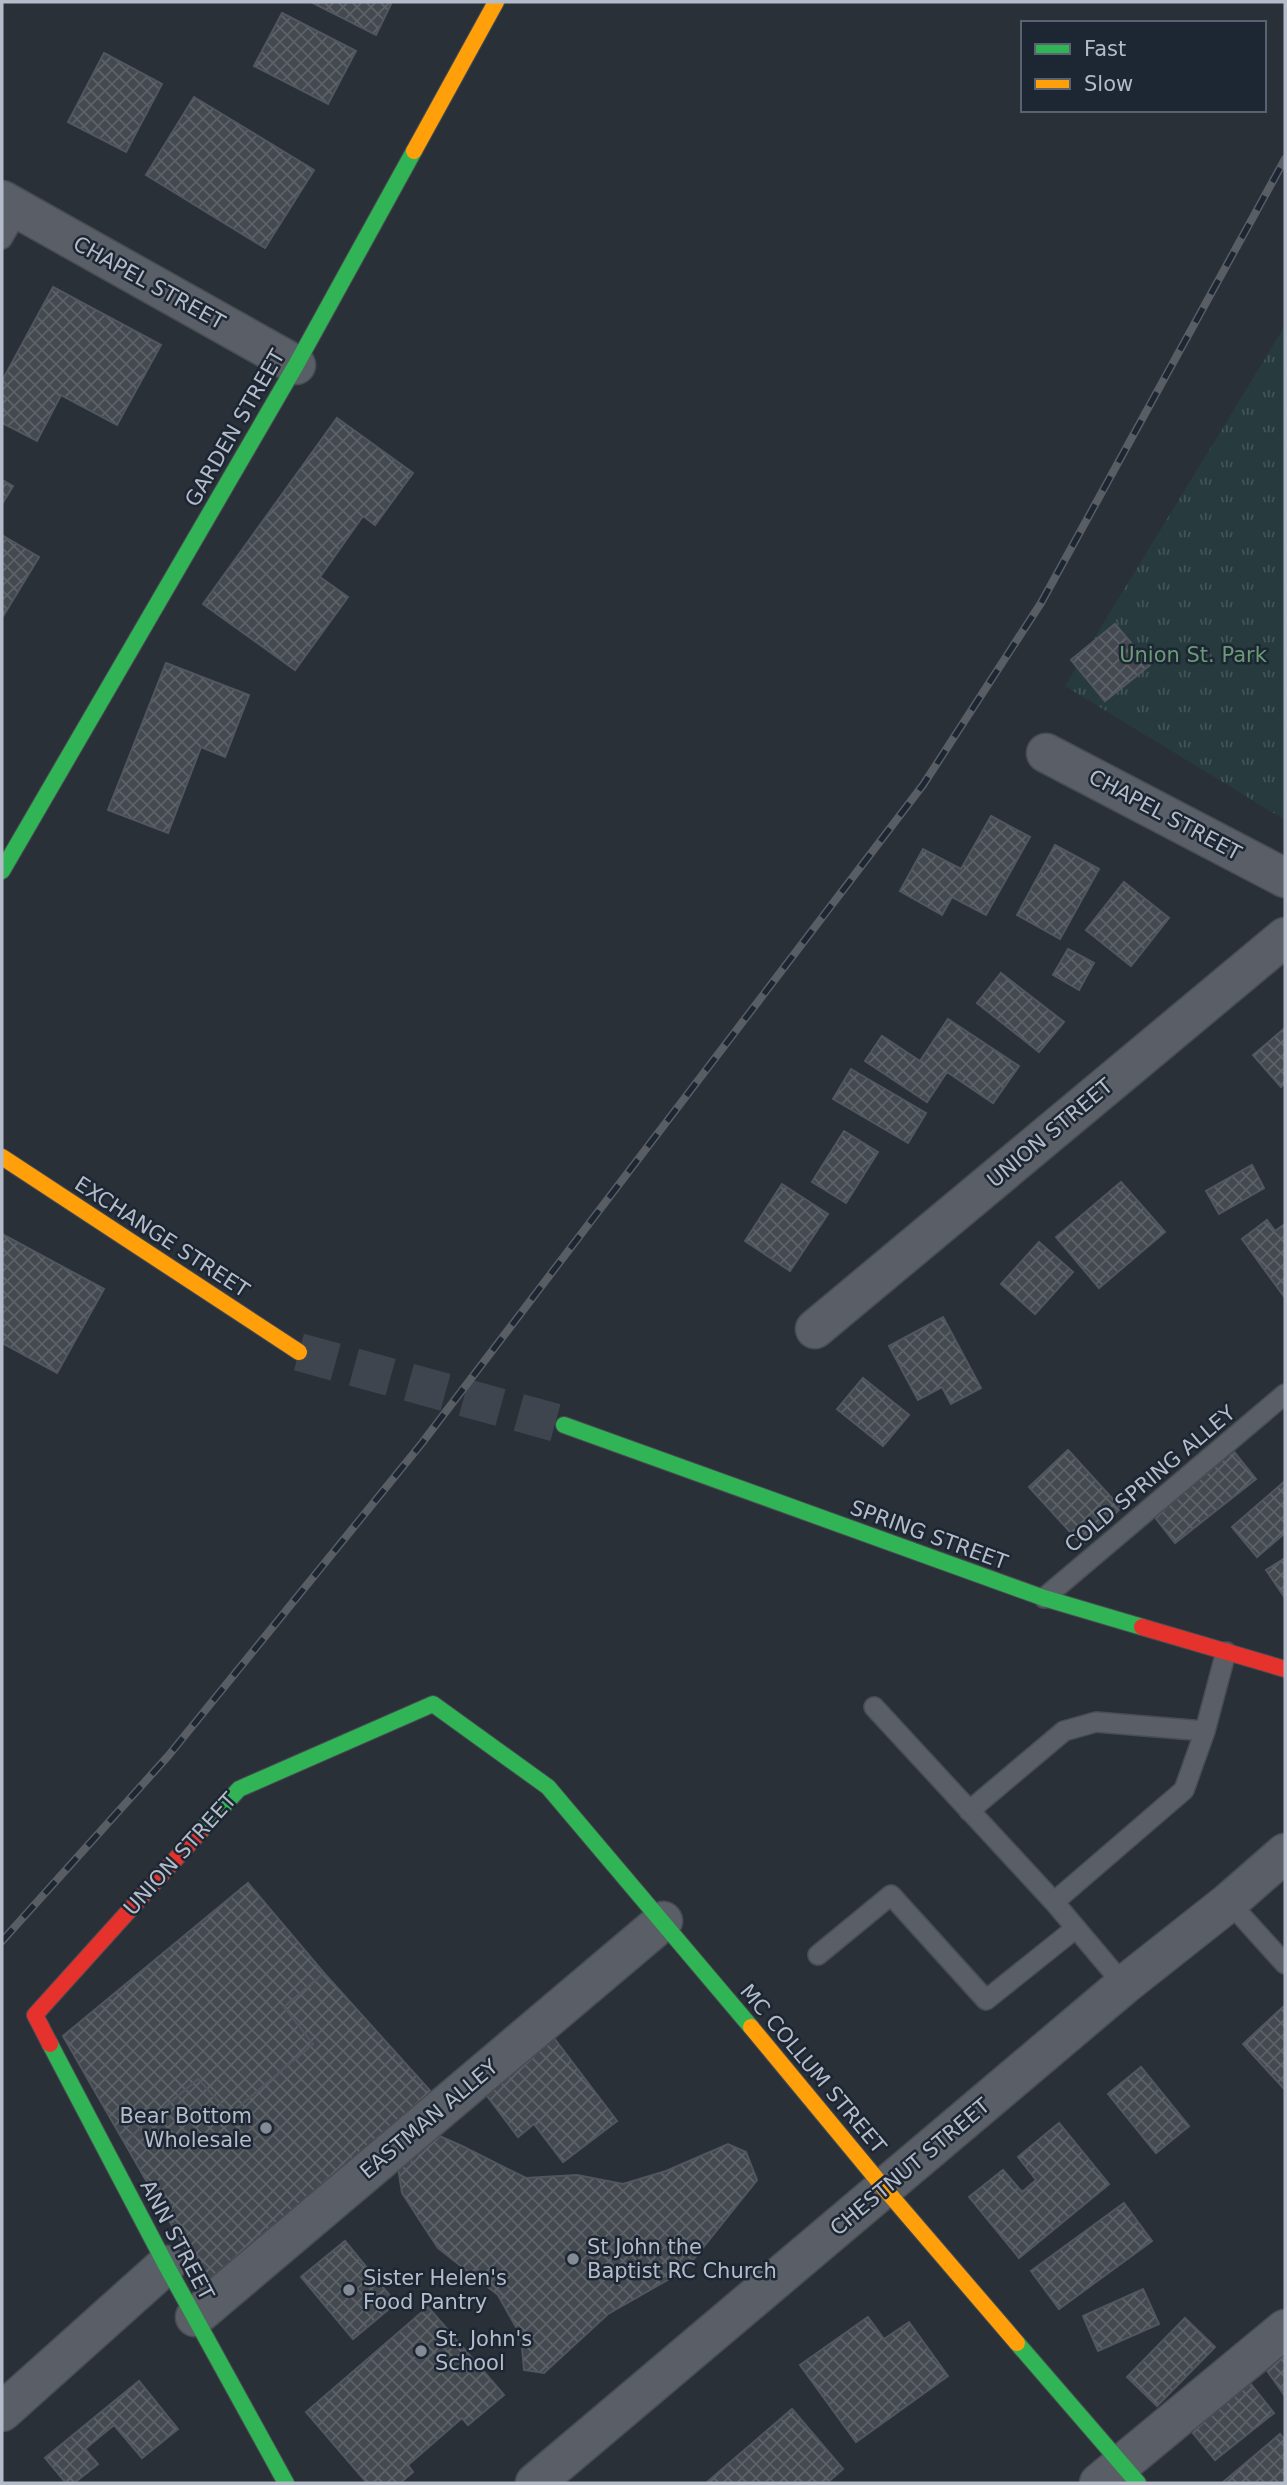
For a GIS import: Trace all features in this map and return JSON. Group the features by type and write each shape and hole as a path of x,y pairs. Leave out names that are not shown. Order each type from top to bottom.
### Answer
{"street":[{"name":"GARDEN STREET","path":"2,871 296,365 496,2"},
{"name":"CHAPEL STREET","path":"7,216 296,365"},
{"name":"CHAPEL STREET","path":"1046,753 1285,878"},
{"name":"UNION STREET","path":"815,1329 1285,937"},
{"name":"EXCHANGE STREET","path":"2,1157 299,1352"},
{"name":"SPRING STREET","path":"564,1425 1044,1598 1285,1669"},
{"name":"UNION STREET","path":"35,2015 239,1789 433,1704"},
{"name":"MC COLLUM STREET","path":"433,1704 548,1787 885,2189 1119,2477"},
{"name":"CHESTNUT STREET","path":"535,2483 1124,1985 1229,1902 1285,1853"},
{"name":"EASTMAN ALLEY","path":"195,2318 663,1921"},
{"name":"ANN STREET","path":"35,2015 166,2265 286,2483"},
{"path":"2,2412 166,2265"},
{"path":"1119,2477 1285,2329"}],"lane":[{"name":"COLD SPRING ALLEY","path":"1044,1598 1285,1394"},
{"path":"1054,1902 1184,1790 1205,1731 1226,1652"},
{"path":"874,1707 1054,1902 1124,1985"},
{"path":"970,1811 1064,1731 1097,1722 1205,1731"},
{"path":"818,1955 891,1895 986,2000 1076,1928"},
{"path":"1229,1902 1285,1964"}],"green space":[{"name":"Union St. Park","path":"1285,326 1285,820 1065,686"}],"building":[{"path":"311,2 392,2 376,35"},
{"path":"282,13 356,51 328,104 254,66"},
{"path":"104,53 162,84 126,152 68,122"},
{"path":"194,97 314,170 265,248 146,175"},
{"path":"53,287 161,345 117,425 61,395 37,441 2,423 2,381"},
{"path":"337,418 413,473 375,525 363,516 320,577 348,597 295,670 203,604"},
{"path":"2,480 13,486 2,504"},
{"path":"2,535 39,557 2,618"},
{"path":"1115,624 1150,665 1105,701 1071,660"},
{"path":"166,663 249,695 225,757 201,747 168,833 108,810"},
{"path":"991,816 1030,837 986,915 952,897 942,915 900,891 923,849 961,869"},
{"path":"1055,845 1099,869 1060,939 1017,915"},
{"path":"1124,882 1169,918 1131,966 1086,930"},
{"path":"1068,949 1094,963 1079,990 1053,975"},
{"path":"1001,973 1064,1022 1039,1052 977,1003"},
{"path":"948,1019 1019,1066 993,1103 947,1072 927,1102 865,1061 882,1036 920,1061"},
{"path":"1285,1028 1285,1083 1281,1087 1253,1055"},
{"path":"851,1069 926,1113 908,1143 833,1099"},
{"path":"844,1131 878,1152 846,1203 812,1182"},
{"path":"1252,1165 1264,1188 1219,1214 1206,1191"},
{"path":"1121,1182 1165,1232 1099,1288 1056,1237"},
{"path":"782,1184 828,1214 790,1271 745,1241"},
{"path":"1267,1220 1275,1231 1285,1224 1285,1298 1242,1239"},
{"path":"2,1234 104,1289 57,1373 2,1343"},
{"path":"1039,1242 1073,1272 1035,1314 1001,1284"},
{"path":"943,1317 981,1388 951,1404 942,1387 918,1400 889,1346"},
{"path":"863,1378 909,1415 883,1446 837,1409"},
{"path":"1231,1448 1256,1479 1175,1543 1150,1511"},
{"path":"1068,1450 1121,1508 1082,1545 1029,1487"},
{"path":"1285,1481 1285,1533 1257,1557 1232,1527"},
{"path":"1285,1558 1285,1598 1266,1570"},
{"name":"Bear Bottom Wholesale","path":"248,1883 324,1973 284,2007 313,2044 230,2114 198,2079 124,2142 63,2036"},
{"name":"Bear Bottom Wholesale","path":"324,1973 433,2094 205,2283 124,2142 198,2079 230,2114 313,2044 284,2007"},
{"path":"1285,2005 1285,2090 1243,2044"},
{"path":"554,2038 617,2121 563,2162 534,2124 518,2137 484,2092"},
{"path":"1141,2067 1189,2126 1156,2153 1108,2094"},
{"path":"1059,2123 1109,2184 1019,2258 969,2197 1003,2170 1022,2192 1036,2180 1018,2157"},
{"name":"St John the Baptist RC Church","path":"419,2127 526,2178 577,2175 623,2184 666,2171 728,2144 746,2152 757,2180 685,2270 608,2314 544,2373 524,2370 521,2336 498,2295 438,2248 402,2193 395,2148"},
{"path":"1124,2203 1152,2241 1059,2309 1031,2271"},
{"name":"Sister Helen's Food Pantry","path":"345,2241 396,2303 353,2339 301,2277"},
{"path":"1143,2289 1159,2324 1098,2351 1083,2316"},
{"name":"St. John's School","path":"428,2307 504,2395 468,2425 462,2418 408,2465 413,2472 400,2483 367,2483 306,2412"},
{"path":"868,2317 884,2339 909,2322 948,2376 856,2442 800,2365"},
{"path":"1185,2318 1215,2347 1157,2406 1127,2377"},
{"path":"1285,2349 1285,2396 1263,2365"},
{"path":"1242,2373 1274,2413 1215,2460 1183,2421"},
{"path":"139,2381 178,2429 142,2458 114,2425 85,2449 98,2464 74,2483 66,2483 45,2458"},
{"path":"792,2409 843,2469 827,2483 706,2483"},
{"path":"1280,2434 1285,2440 1285,2483 1222,2483"}],"tunnel":[{"path":"299,1352 564,1425"}],"railway":[{"path":"2,1941 169,1755 422,1443 923,785 1041,603 1285,159"}],"traffic: fast":[{"path":"2,871 296,365 414,151"},
{"path":"564,1425 1044,1598 1142,1627"},
{"path":"200,1832 239,1789 433,1704 548,1787 751,2027"},
{"path":"50,2044 166,2265 286,2483"},
{"path":"1017,2343 1138,2483"}],"traffic: slow":[{"path":"414,151 496,2"},
{"path":"2,1157 299,1352"},
{"path":"751,2027 1017,2343"}],"traffic: jam":[{"path":"1142,1627 1285,1669"},
{"path":"50,2044 35,2015 200,1832"}],"place":[{"name":"Bear Bottom Wholesale","path":"266,2128"},
{"name":"St John the Baptist RC Church","path":"573,2259"},
{"name":"Sister Helen's Food Pantry","path":"349,2290"},
{"name":"St. John's School","path":"421,2351"}]}
